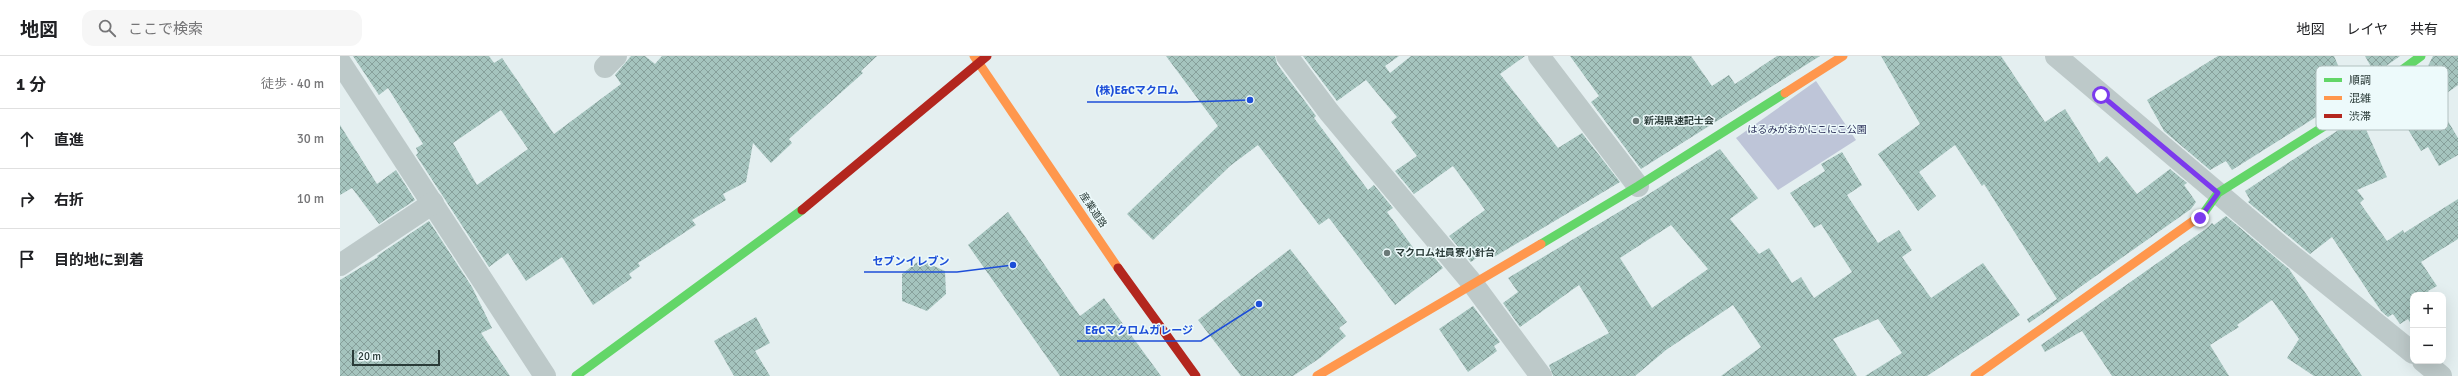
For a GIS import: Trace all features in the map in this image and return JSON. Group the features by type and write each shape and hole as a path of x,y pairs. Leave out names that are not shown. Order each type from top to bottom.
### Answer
{"street":[{"path":"576,376 784,224 976,60 987,56"},
{"path":"1287,56 1329,112 1473,284 1541,376"},
{"path":"1539,56 1638,186"},
{"path":"1317,376 1638,186 1842,56"},
{"path":"2056,56 2284,249 2410,351"},
{"path":"2407,66 2421,56"},
{"name":"産業道路","path":"976,60 1122,273 1196,376"},
{"path":"340,62 545,376"},
{"path":"1975,376 2200,218 2218,193 2318,130"},
{"path":"340,265 433,203"},
{"path":"2426,364 2441,376"}],"green space":[{"name":"はるみがおかにこにこ公園","path":"1816,81 1856,140 1778,190 1736,138"}],"building":[{"path":"353,56 489,56 494,63 502,58 554,134 621,84 615,75 631,56 645,56 655,64 662,56 877,56 861,71 863,73 789,139 792,143 771,163 753,143 746,182 723,194 726,200 692,220 696,225 638,263 640,266 629,274 632,278 593,305 562,257 526,281 508,253 489,267 416,155 418,153 416,148 423,144 388,88 379,95","holes":["501,110 528,149 477,185 453,143"]},
{"path":"1166,56 1275,56 1277,64 1316,116 1314,118 1368,190 1374,185 1393,208 1387,212 1420,257 1429,251 1443,268 1395,305 1329,218 1319,225 1258,145 1230,166 1153,240 1127,214 1218,126"},
{"path":"1303,56 1399,56 1385,66 1390,73 1411,56 1525,56 1500,74 1558,148 1582,133 1620,182 1494,257 1489,249 1471,262 1449,236 1485,210 1453,166 1414,194 1395,171 1417,156 1391,122 1397,117 1366,80 1337,101"},
{"path":"1570,56 1691,56 1712,86 1729,75 1735,84 1777,56 1820,56 1641,169 1591,102 1599,96"},
{"path":"1881,56 2001,56 2045,122 2065,109 2099,163 2107,156 2137,194 2170,169 2187,183 2184,185 2196,202 2191,209 2029,323 2027,319 2057,299 1984,184 1982,186 1955,145 1919,172 1936,196 1918,211 1878,154 1920,124"},
{"path":"2218,56 2334,56 2338,66 2316,66 2316,117 2232,170 2226,161 2210,170 2164,131 2147,100"},
{"path":"2365,56 2400,56 2386,66 2371,66"},
{"path":"2433,56 2458,56 2458,85 2448,92 2448,66 2428,66"},
{"path":"2448,121 2458,138 2458,155 2439,166 2428,147 2421,151 2408,130 2448,130"},
{"path":"340,125 377,184 396,170 415,200 379,224 352,188 340,195"},
{"path":"2339,130 2366,130 2387,177 2357,190 2364,199 2360,203 2387,241 2403,230 2404,233 2458,199 2458,239 2421,262 2437,286 2428,291 2429,292 2410,292 2410,322 2408,319 2400,324 2393,314 2388,317 2381,311 2332,237 2310,254 2248,202 2250,200 2245,191"},
{"path":"1720,149 1758,198 1730,219 1759,254 1769,248 1792,283 1801,277 1814,298 1852,272 1821,224 1814,228 1790,193 1825,171 1821,164 1842,152 1862,185 1847,195 1878,243 1899,230 1912,250 1902,257 1931,298 1983,263 2020,315 1927,376 1865,376 1902,353 1878,319 1833,339 1857,376 1721,376 1761,347 1733,305 1666,350 1635,376 1553,376 1549,365 1609,333 1579,285 1520,327 1503,303 1518,292 1508,278 1644,197","holes":["1671,225 1708,269 1652,308 1620,258"]},
{"path":"1008,212 1080,316 1104,298 1161,376 1060,376 968,245"},
{"path":"2226,216 2289,269 2362,376 2314,376 2287,358 2299,339 2272,300 2237,325 2239,327 2210,345 2229,376 2112,376 2082,331 2045,352 2041,345 2212,223 2214,225"},
{"path":"429,221 472,287 492,328 481,333 510,376 340,376 340,280 378,257 377,256"},
{"path":"1290,249 1347,322 1339,328 1346,336 1320,358 1293,376 1241,376 1198,320"},
{"path":"920,260 945,271 946,294 927,311 902,301 902,274"},
{"path":"1473,306 1500,342 1494,346 1497,351 1468,372 1439,329"},
{"path":"756,317 770,343 755,351 770,376 734,376 714,341"}],"traffic: fast":[{"path":"2407,66 2421,56"},
{"path":"1541,244 1638,186 1785,93"},
{"path":"2203,214 2218,193 2318,130"},
{"path":"576,376 802,210"}],"traffic: slow":[{"path":"974,56 1118,268"},
{"path":"1785,93 1843,56"},
{"path":"1975,376 2203,214"},
{"path":"1317,376 1541,244"}],"traffic: jam":[{"path":"802,210 987,56"},
{"path":"1118,268 1196,376"}],"place":[{"name":"(株)E&Cマクロム","path":"1250,100"},
{"name":"新潟県速記士会","path":"1636,121"},
{"name":"マクロム社員寮小針台","path":"1387,253"},
{"name":"セブンイレブン","path":"1013,265"},
{"name":"E&Cマクロムガレージ","path":"1259,304"}],"route":[{"path":"2101,95 2218,193 2200,218"}]}
